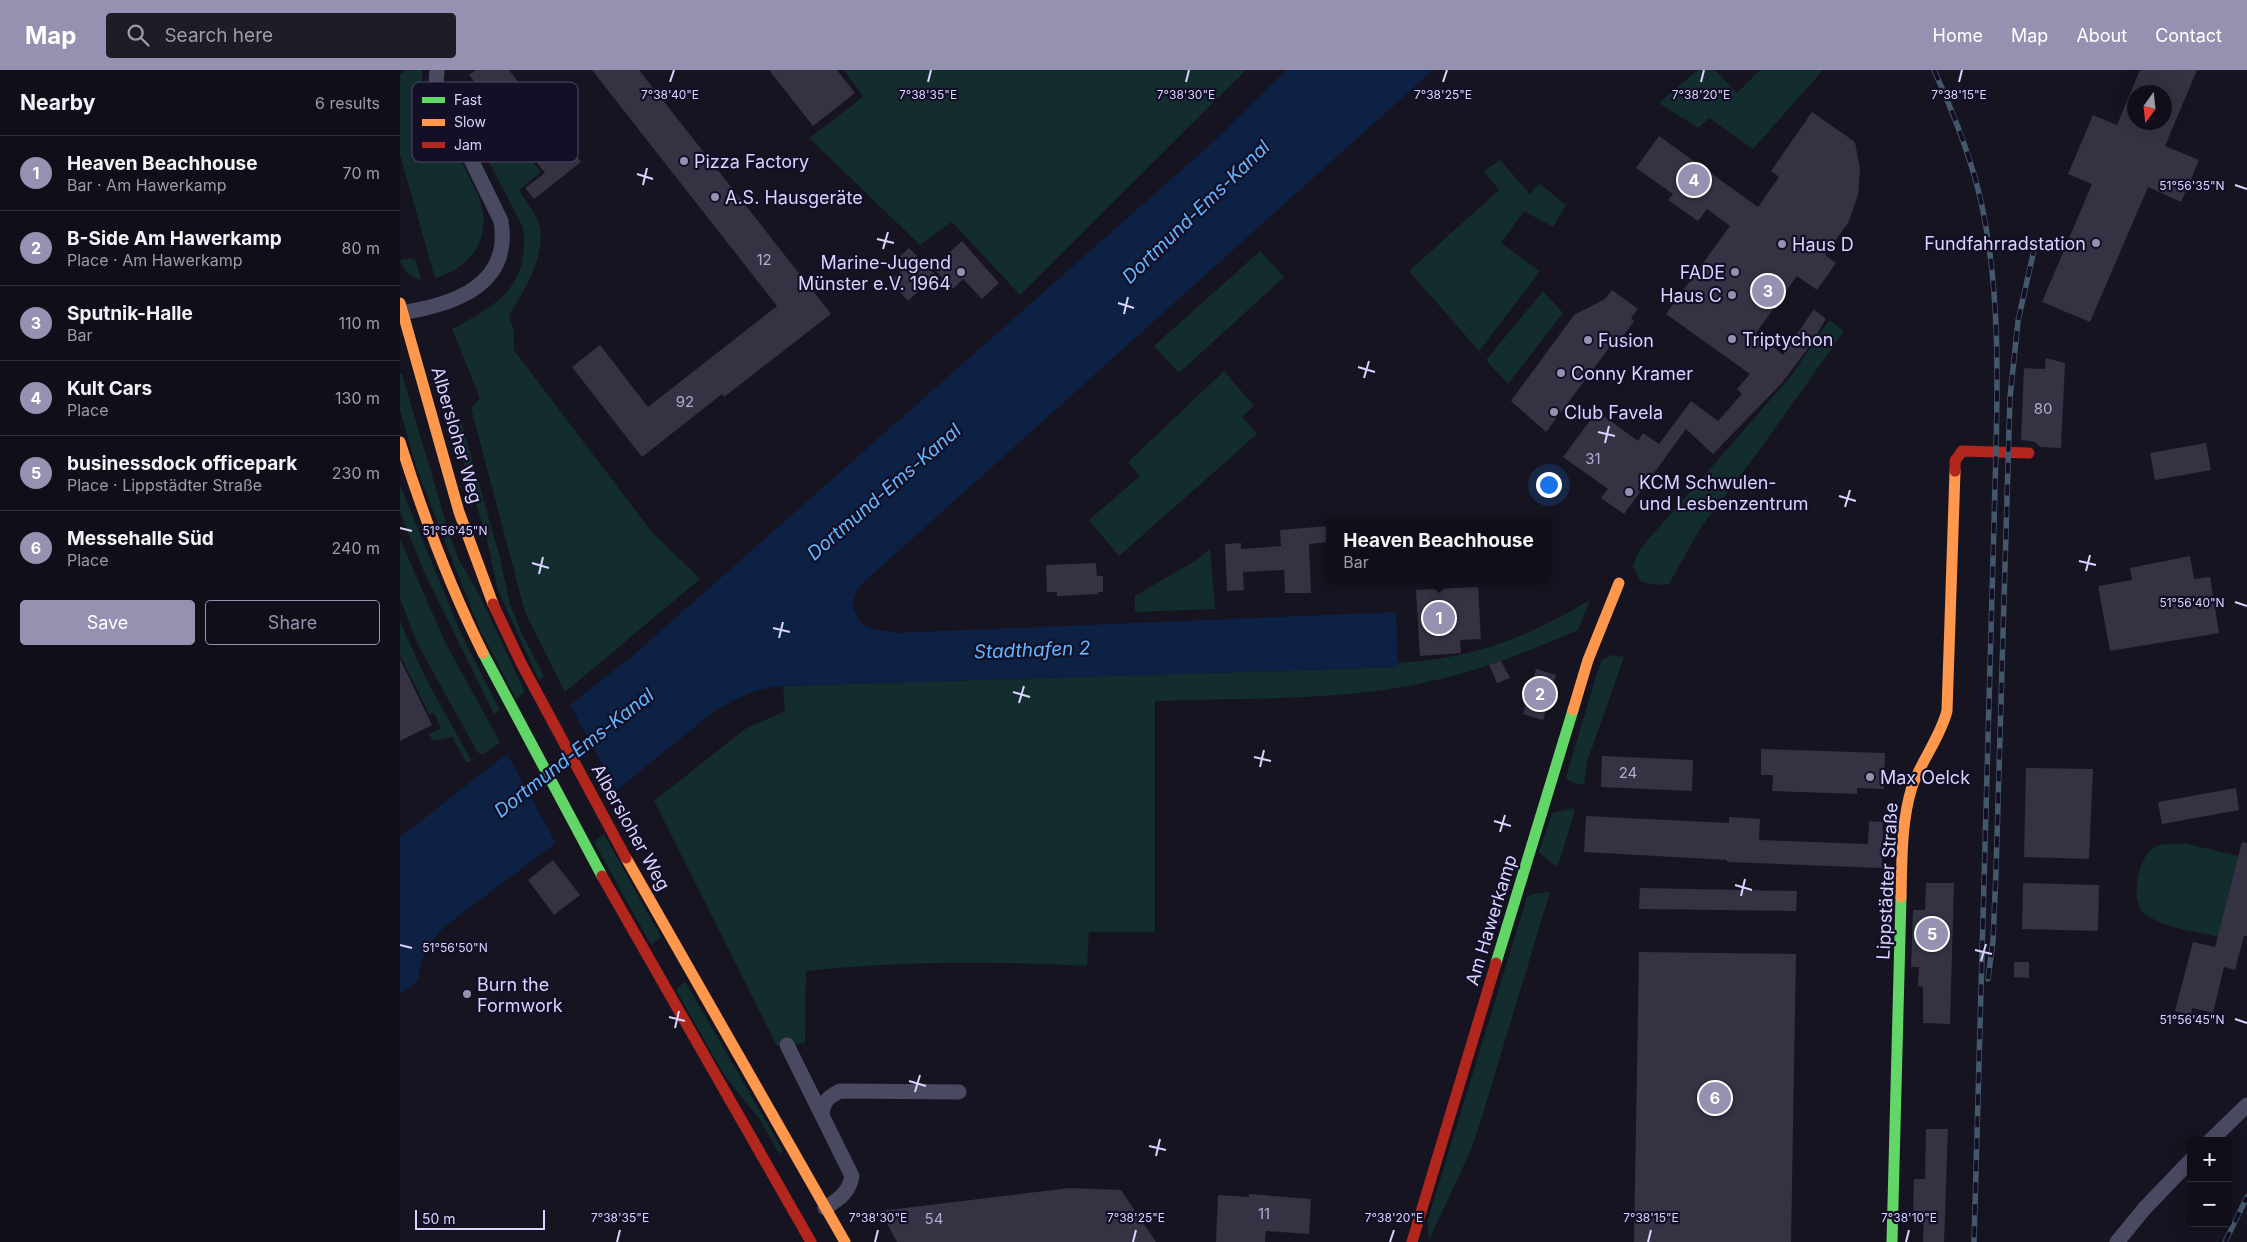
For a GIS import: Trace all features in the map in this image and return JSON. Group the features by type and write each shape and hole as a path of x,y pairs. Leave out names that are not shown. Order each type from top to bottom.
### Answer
{"main road":[{"name":"Albersloher Weg","path":"401,310 462,520 491,599 534,688 608,825 812,1215 811,1242"},
{"name":"Albersloher Weg","path":"400,442 421,508 457,600 511,708 585,844 812,1215 845,1242"},
{"name":"Lippstädter Straße","path":"1892,1242 1901,883 1905,811 1913,785 1943,726 1947,711 1955,461 1958,454 1962,451 2029,453"},
{"name":"Am Hawerkamp","path":"1412,1242 1588,660 1619,582"}],"street":[{"path":"401,310 434,306 460,297 487,279 497,264 502,250 504,235 501,221 473,162"},
{"path":"787,1045 852,1176 850,1188 840,1198 812,1215"},
{"path":"822,1114 824,1104 829,1096 840,1091 959,1092"},
{"path":"2214,1137 2247,1105"},
{"path":"2117,1242 2144,1209 2187,1164"}],"green space":[{"path":"406,70 422,70 422,82 412,82 412,162 462,162 475,188 483,214 481,236 472,255 456,269 435,278 400,155 400,75"},
{"path":"844,70 1246,70 1020,295 952,222 920,245 809,138 863,97"},
{"path":"1698,70 1715,70 1737,93 1760,70 1823,70 1753,149 1709,118 1698,128 1659,103"},
{"path":"1500,160 1530,194 1539,183 1566,205 1553,227 1524,211 1501,243 1540,271 1479,351 1409,271 1499,190 1484,171"},
{"path":"489,162 533,162 541,172 519,190 537,218 541,240 532,274 509,316 514,331 514,350 651,531 700,579 565,692 525,612 471,408 480,398 452,329 497,302 516,279 524,247 523,227"},
{"path":"1260,251 1284,277 1179,373 1154,346"},
{"path":"410,258 416,261 421,280 410,275 403,267 400,260"},
{"path":"1543,291 1563,313 1508,384 1486,360"},
{"path":"1829,320 1844,331 1761,448 1701,527 1669,584 1655,585 1640,581 1633,566 1640,549 1791,376"},
{"path":"1224,371 1254,406 1242,417 1257,434 1119,556 1089,520 1140,476 1128,462"},
{"path":"400,374 402,374 458,558 479,594 525,692 516,699 479,628 417,470 400,410"},
{"path":"462,424 500,558 510,604 522,634 544,676 539,680 498,591 487,540 453,427"},
{"path":"400,485 462,636 500,710 494,714 425,574 400,512"},
{"path":"400,539 445,642 500,742 484,754 478,753 417,643 400,598"},
{"path":"1210,549 1215,609 1135,612 1135,596 1198,559"},
{"path":"1590,600 1578,630 1497,662 1434,681 1349,694 1155,701 1155,932 1089,932 1087,966 1017,963 946,963 876,965 806,971 805,1043 777,1046 654,801 745,729 785,711 783,686 1398,667 1398,663 1451,657 1498,644 1543,626"},
{"path":"400,622 427,681 471,760 470,762 466,762 452,737 433,741 429,734 441,728 434,713 429,714 400,655"},
{"path":"1611,655 1624,657 1587,762 1584,785 1571,782 1566,777 1597,673 1602,660"},
{"path":"1574,808 1558,866 1551,863 1539,852 1552,813"},
{"path":"604,834 661,937 651,945 594,842"},
{"path":"2187,844 2239,856 2218,937 2161,923 2145,914 2137,900 2137,880 2143,861 2148,853 2153,848 2161,845"},
{"path":"1550,892 1471,1150 1429,1240 1427,1222 1527,897 1533,894"},
{"path":"685,981 783,1151 779,1154 760,1120 724,1075 676,990"}],"water":[{"path":"1286,70 1433,70 864,582 857,589 853,601 854,610 864,626 895,633 1396,612 1398,667 783,686 753,692 734,700 708,716 584,817 557,842 445,926 426,951 418,981 400,994 400,837 629,659 1212,143"}],"pier":[{"path":"569,703 618,793 585,819 575,831 557,845 506,752"}],"building":[{"path":"476,70 509,70 518,82 474,82 469,75"},
{"path":"592,70 639,70 831,314 724,397 722,394 642,457 572,367 600,345 648,407 777,306"},
{"path":"769,70 837,70 855,93 813,126"},
{"name":"Fundfahrradstation","path":"2140,70 2197,70 2172,129 2172,85 2134,85"},
{"name":"Fundfahrradstation","path":"2127,101 2127,130 2172,130 2165,146 2199,160 2181,202 2148,187 2090,322 2042,302 2092,184 2068,174 2093,115 2117,125"},
{"path":"1812,112 1855,142 1860,169 1858,195 1848,223 1825,255 1836,263 1817,290 1797,276 1756,333 1783,355 1814,309 1826,319 1809,347 1781,384 1713,454 1686,429 1624,514 1601,498 1608,489 1563,457 1597,411 1638,441 1643,433 1659,444 1691,401 1718,421 1742,394 1737,389 1750,374 1666,314 1730,226 1707,209 1698,221 1668,200 1673,194 1636,168 1659,136 1758,207 1779,177 1771,171"},
{"path":"578,158 581,162 534,199 525,188 545,173 536,162 578,162"},
{"name":"Marine-Jugend Münster e.V. 1964","path":"962,241 999,283 982,299 963,279 953,289 933,268"},
{"path":"909,248 936,275 908,301 890,281 901,272 893,263"},
{"name":"Conny Kramer","path":"1612,290 1638,309 1631,318 1634,321 1616,346 1612,344 1546,432 1511,401 1574,315 1605,299"},
{"path":"2046,358 2065,363 2061,448 2040,447 2035,442 2021,440 2024,368 2045,369"},
{"path":"2206,443 2211,470 2155,480 2150,453"},
{"path":"1326,526 1326,542 1309,544 1311,593 1285,593 1284,570 1243,572 1244,590 1227,591 1225,544 1241,543 1241,549 1281,546 1280,530"},
{"path":"2190,556 2194,579 2210,577 2219,633 2110,651 2098,586 2132,580 2130,568"},
{"path":"1096,563 1097,576 1103,576 1103,592 1098,592 1098,594 1057,596 1057,592 1047,592 1046,565"},
{"path":"1478,587 1481,639 1460,640 1461,653 1420,656 1416,590"},
{"path":"400,659 432,725 400,741"},
{"path":"1501,661 1510,678 1497,683 1489,665"},
{"path":"1536,669 1556,675 1543,720 1523,714"},
{"path":"1761,749 1885,753 1884,789 1857,788 1857,794 1772,791 1773,775 1761,775"},
{"path":"1602,756 1693,760 1692,791 1601,787"},
{"path":"2026,768 2093,769 2089,859 2024,857"},
{"path":"2236,788 2239,810 2162,824 2158,802"},
{"path":"1586,816 1729,823 1729,817 1760,819 1759,840 1868,844 1869,821 1883,822 1882,868 1727,862 1727,860 1584,852"},
{"path":"2242,842 2247,843 2247,936 2244,936 2235,970 2224,967 2213,1013 2192,1008 2191,1016 2175,1011 2193,942 2215,947"},
{"path":"553,860 580,895 554,915 528,880"},
{"path":"1926,883 1954,883 1950,1024 1923,1023 1923,987 1918,986 1919,967 1911,967 1913,910 1925,910"},
{"path":"2023,883 2099,885 2098,931 2022,929"},
{"path":"1640,888 1797,891 1796,911 1639,909"},
{"path":"1639,952 1796,954 1791,1242 1634,1242"},
{"path":"2014,962 2029,962 2029,978 2014,977"},
{"path":"1926,1129 1948,1129 1944,1242 1923,1242 1924,1214 1913,1214 1914,1179 1925,1179"},
{"path":"1069,1188 1121,1190 1156,1242 897,1242 880,1211"},
{"path":"1249,1194 1311,1199 1309,1234 1266,1231 1265,1242 1216,1242 1218,1195 1249,1197"}],"railway":[{"path":"1934,70 1962,137 1978,188 1992,267 1996,329 1996,452 1974,1242"},
{"path":"1988,979 1993,941 1996,872 2010,397 2018,321 2034,250"},
{"path":"2225,1242 2247,1197"}],"traffic: fast":[{"path":"483,653 602,876"},
{"path":"1496,963 1573,710"},
{"path":"1892,1242 1901,897"}],"traffic: slow":[{"path":"400,303 459,512 493,604"},
{"path":"400,442 437,549 483,653"},
{"path":"1901,897 1903,842 1908,800 1916,777 1940,731 1947,711 1955,471"},
{"path":"1573,710 1588,660 1619,583"},
{"path":"626,858 845,1242"}],"traffic: jam":[{"path":"1955,471 1955,461 1962,451 2029,453"},
{"path":"493,604 521,663 626,858"},
{"path":"602,876 811,1242"},
{"path":"1412,1242 1496,963"}],"place":[{"name":"Pizza Factory","path":"684,161"},
{"name":"Kult Cars","path":"1694,180"},
{"name":"A.S. Hausgeräte","path":"715,197"},
{"name":"Fundfahrradstation","path":"2096,243"},
{"name":"Haus D","path":"1782,244"},
{"name":"Marine-Jugend Münster e.V. 1964","path":"961,272"},
{"name":"FADE","path":"1735,272"},
{"name":"Sputnik-Halle","path":"1768,291"},
{"name":"Haus C","path":"1732,295"},
{"name":"Triptychon","path":"1732,339"},
{"name":"Fusion","path":"1588,340"},
{"name":"Conny Kramer","path":"1561,373"},
{"name":"Club Favela","path":"1554,412"},
{"name":"KCM Schwulen- und Lesbenzentrum","path":"1629,492"},
{"name":"Heaven Beachhouse","path":"1439,618"},
{"name":"B-Side Am Hawerkamp","path":"1540,694"},
{"name":"Max Oelck","path":"1870,777"},
{"name":"businessdock officepark","path":"1932,934"},
{"name":"Burn the Formwork","path":"467,994"},
{"name":"Messehalle Süd","path":"1715,1098"}],"water label":[{"name":"Dortmund-Ems-Kanal","path":"1196,212"},
{"name":"Dortmund-Ems-Kanal","path":"884,492"},
{"name":"Stadthafen 2","path":"1032,650"},
{"name":"Dortmund-Ems-Kanal","path":"574,753"}]}
